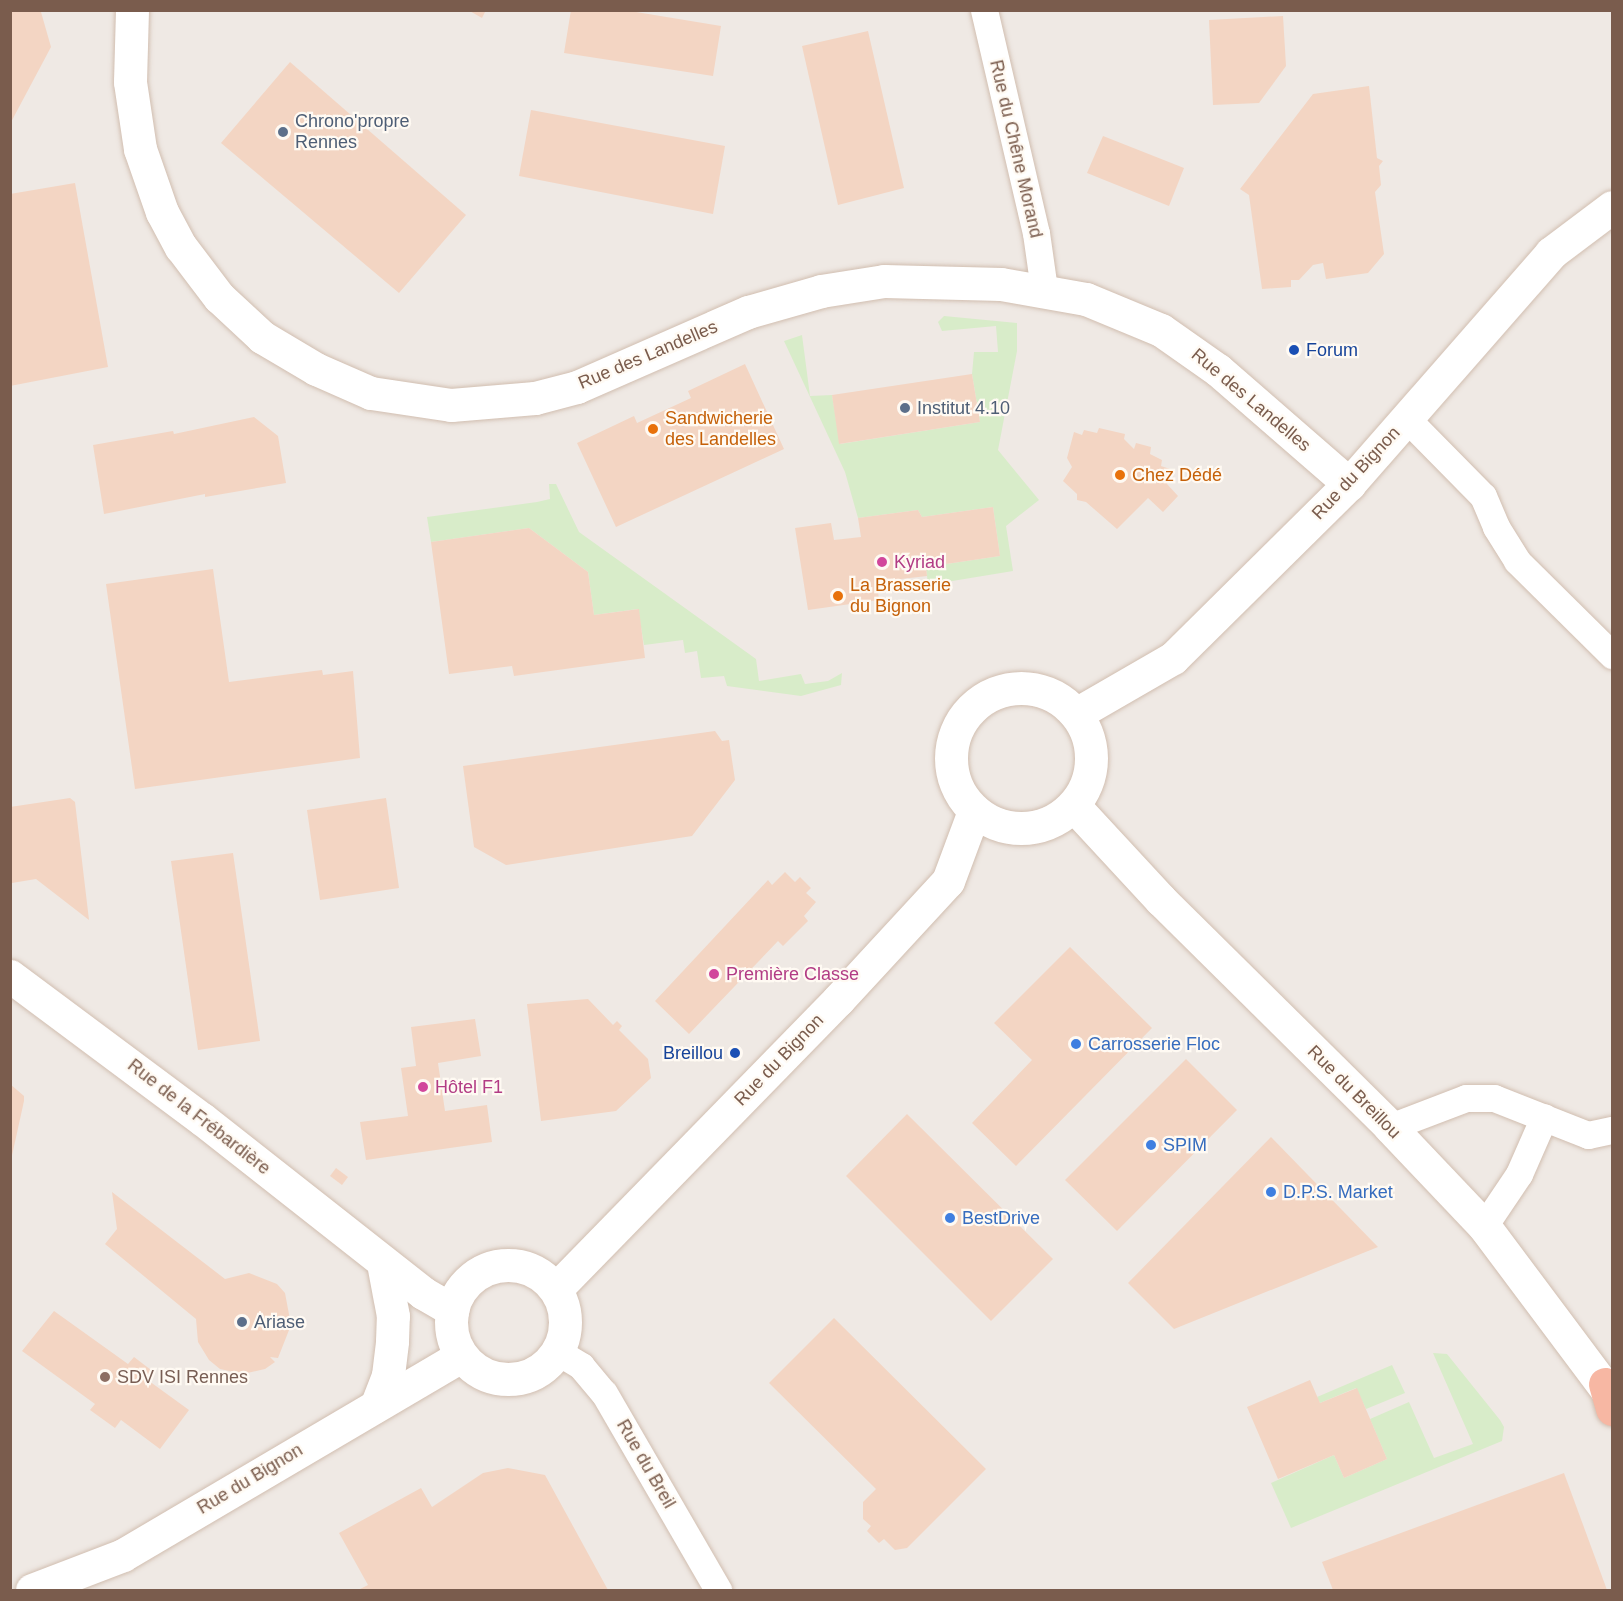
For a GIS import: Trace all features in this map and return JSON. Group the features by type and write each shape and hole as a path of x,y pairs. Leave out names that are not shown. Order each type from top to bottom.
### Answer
{"street":[{"name":"Rue des Landelles","path":"132,10 130,82 140,149 162,212 181,248 219,297 262,337 316,369 371,393 451,405 547,395 595,380 748,312 851,285 954,280 1044,289 1120,311 1194,351 1349,484"},
{"name":"Rue du Chêne Morand","path":"984,10 1036,233 1044,289"},
{"name":"Rue du Bignon","path":"1076,714 1173,658 1349,484 1551,253 1612,207"},
{"path":"1407,419 1483,496 1496,527 1517,561 1612,655"},
{"path":"1022,687 1042,691 1061,700 1076,714 1087,731 1092,760 1085,789 1074,806 1057,819 1036,827 1014,829 993,823 974,811 956,784 951,753 956,732 967,713 982,699 1022,687"},
{"name":"Rue du Breillou","path":"1074,806 1161,900 1390,1127 1484,1226 1610,1396"},
{"name":"Rue du Bignon","path":"556,1289 838,1000 948,880 974,811"},
{"name":"Rue de la Frébardière","path":"10,976 184,1105 383,1263 452,1310"},
{"path":"1390,1127 1466,1098 1494,1098 1588,1135 1612,1130"},
{"path":"1484,1226 1519,1174 1544,1117"},
{"path":"376,1404 388,1375 392,1341 393,1316 383,1263"},
{"path":"507,1264 542,1275 556,1289 566,1320 558,1352 545,1367 511,1380 483,1373 461,1356 454,1341 452,1310 459,1292 471,1277 488,1268 507,1264"},
{"name":"Rue du Breil","path":"558,1352 581,1366 604,1393 718,1590"},
{"name":"Rue du Bignon","path":"33,1590 123,1555 461,1356"}],"shaded area":[{"path":"11,11 1612,11 1612,1590 11,1590"}],"green space":[{"path":"944,316 1017,323 1017,351 998,450 1039,500 1006,526 1013,571 928,585 926,567 1000,556 993,507 922,517 918,510 858,518 845,472 784,341 802,335 810,396 832,395 840,444 980,422 972,374 974,352 998,352 996,326 942,331 938,322"},
{"path":"549,484 556,484 579,532 756,659 759,681 801,674 805,684 828,681 842,673 841,685 801,696 727,686 724,676 701,678 697,651 685,653 683,640 644,645 638,609 594,615 588,572 529,528 431,542 427,517 550,499"},
{"path":"1433,1353 1447,1354 1500,1420 1504,1427 1502,1441 1291,1528 1271,1483 1334,1455 1344,1478 1387,1459 1370,1419 1409,1402 1434,1458 1473,1444"},
{"path":"1392,1365 1405,1393 1366,1409 1356,1388 1320,1403 1317,1397"}],"building":[{"path":"10,10 41,12 51,47 10,124"},
{"path":"468,10 486,10 482,18"},
{"path":"571,10 624,10 721,26 713,76 564,53"},
{"path":"1283,16 1286,66 1259,103 1213,105 1209,20"},
{"path":"868,31 904,188 838,205 802,46"},
{"path":"290,62 466,215 399,293 221,143"},
{"path":"1369,86 1377,158 1383,161 1379,166 1381,185 1375,192 1384,254 1368,273 1326,279 1323,263 1313,265 1299,280 1291,280 1291,287 1262,289 1249,195 1240,189 1313,94"},
{"path":"531,110 725,146 713,214 519,176"},
{"path":"1103,136 1184,168 1169,206 1087,173"},
{"path":"75,183 108,367 10,386 10,194"},
{"path":"745,364 784,449 616,527 577,443 634,416 637,423 691,398 688,391"},
{"path":"972,374 980,422 839,444 832,395"},
{"path":"254,417 278,436 286,483 205,497 205,494 104,514 93,445 173,431 174,434"},
{"name":"Chez Dédé","path":"1099,428 1125,434 1124,439 1134,449 1136,443 1151,447 1150,454 1162,460 1161,466 1173,470 1167,484 1178,496 1163,512 1148,498 1117,529 1086,502 1077,500 1077,494 1063,481 1072,467 1067,458 1074,432 1082,435 1084,430 1097,433"},
{"name":"Kyriad","path":"993,507 1000,556 926,567 927,576 901,579 903,587 878,591 879,600 808,610 795,528 831,523 834,540 861,537 858,518 918,510 922,517"},
{"path":"529,528 588,572 594,615 639,609 645,658 514,676 512,666 449,674 431,542"},
{"path":"213,569 229,682 322,670 323,675 353,671 360,758 135,789 106,584"},
{"path":"715,731 722,741 729,740 735,780 692,836 506,865 474,847 463,766"},
{"path":"70,798 75,802 89,920 36,879 12,883 10,807"},
{"path":"386,798 399,888 320,900 307,810"},
{"path":"233,853 260,1041 198,1050 171,861"},
{"name":"Première Classe","path":"785,872 795,882 800,877 811,888 806,893 816,902 804,916 808,921 783,946 778,941 689,1034 655,1001 768,880 772,885"},
{"name":"Carrosserie Floc","path":"1070,947 1152,1028 1016,1166 972,1123 1032,1060 994,1023"},
{"path":"588,999 613,1025 617,1021 622,1026 619,1030 648,1059 651,1078 616,1111 541,1121 527,1004"},
{"name":"Hôtel F1","path":"475,1019 481,1056 438,1063 445,1111 487,1105 492,1142 366,1160 360,1122 408,1116 401,1068 416,1066 411,1027"},
{"name":"SPIM","path":"1186,1059 1237,1110 1117,1231 1065,1180"},
{"path":"10,1084 24,1096 11,1160"},
{"name":"BestDrive","path":"907,1114 1053,1259 991,1321 846,1176"},
{"name":"D.P.S. Market","path":"1271,1137 1378,1247 1174,1329 1128,1283"},
{"path":"336,1168 348,1177 342,1185 330,1176"},
{"path":"112,1192 225,1279 249,1273 277,1284 285,1293 291,1325 278,1358 270,1357 275,1362 265,1369 243,1374 220,1369 209,1360 198,1342 196,1319 105,1244 117,1229"},
{"name":"SDV ISI Rennes","path":"54,1311 128,1364 134,1357 155,1373 149,1381 189,1410 160,1449 121,1420 115,1428 90,1410 95,1404 22,1351"},
{"path":"834,1318 986,1469 907,1548 895,1550 884,1539 879,1543 867,1531 871,1526 863,1519 863,1502 876,1489 769,1383"},
{"path":"1310,1380 1320,1403 1357,1388 1387,1459 1344,1478 1334,1455 1278,1479 1247,1407"},
{"path":"508,1468 545,1475 608,1590 358,1590 368,1585 339,1533 421,1488 432,1507 483,1473"},
{"path":"1564,1473 1607,1590 1333,1590 1322,1562"}],"place":[{"name":"Chrono'propre Rennes","path":"283,132"},
{"name":"Forum","path":"1294,350"},
{"name":"Institut 4.10","path":"905,408"},
{"name":"Sandwicherie des Landelles","path":"653,429"},
{"name":"Chez Dédé","path":"1120,475"},
{"name":"Kyriad","path":"882,562"},
{"name":"La Brasserie du Bignon","path":"838,596"},
{"name":"Première Classe","path":"714,974"},
{"name":"Carrosserie Floc","path":"1076,1044"},
{"name":"Breillou","path":"735,1053"},
{"name":"Hôtel F1","path":"423,1087"},
{"name":"SPIM","path":"1151,1145"},
{"name":"D.P.S. Market","path":"1271,1192"},
{"name":"BestDrive","path":"950,1218"},
{"name":"Ariase","path":"242,1322"},
{"name":"SDV ISI Rennes","path":"105,1377"}]}
